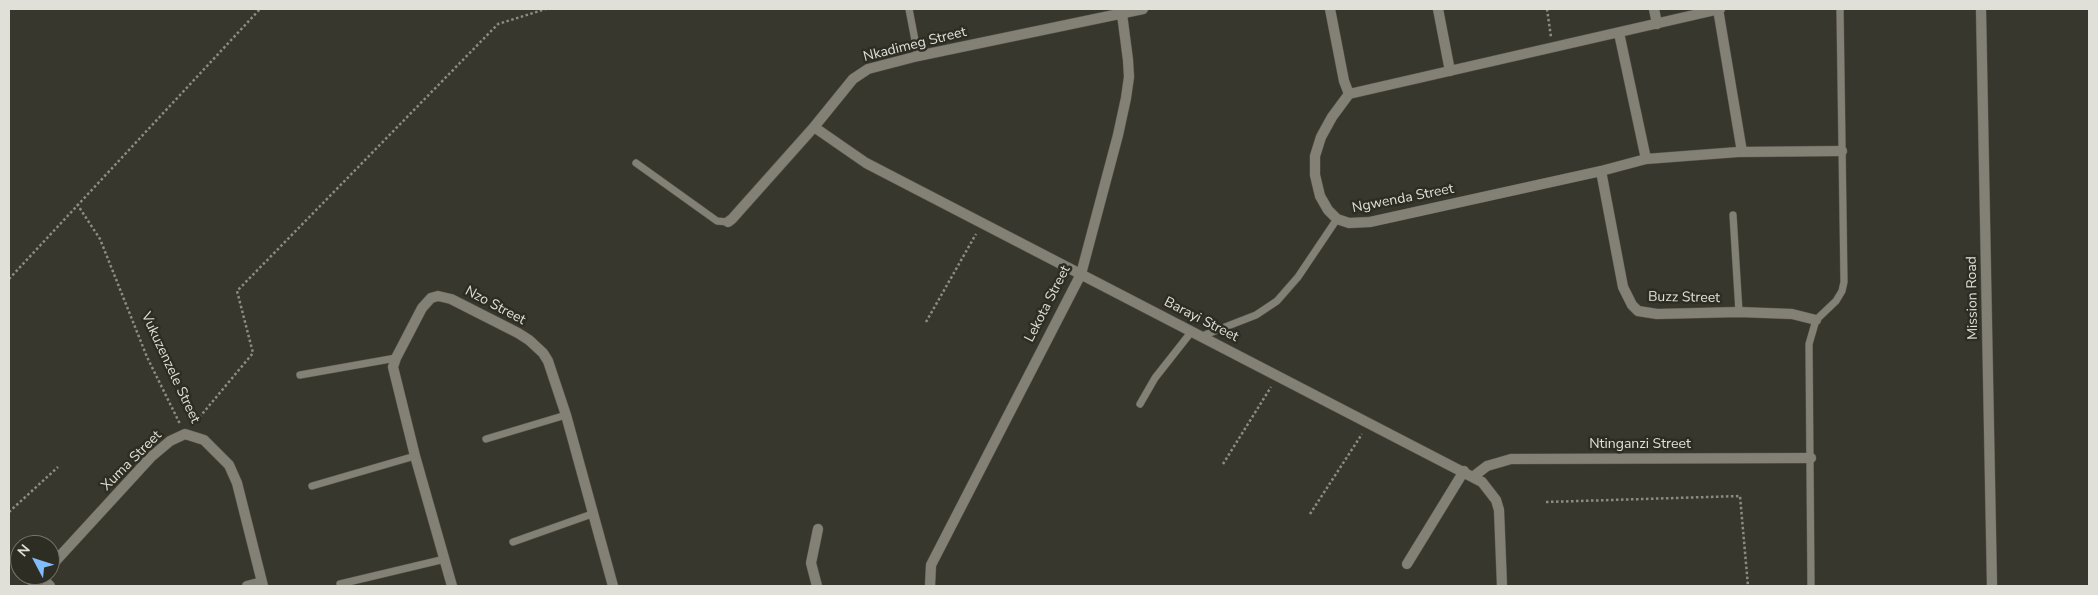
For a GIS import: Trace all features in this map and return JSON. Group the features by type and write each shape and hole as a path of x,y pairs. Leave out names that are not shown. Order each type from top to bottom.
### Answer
{"street":[{"name":"Nkadimeg Street","path":"728,222 860,73 868,69 918,56 1142,9"},
{"path":"1330,9 1344,81 1350,94 1619,34 1719,9 1742,152"},
{"path":"1438,9 1450,71"},
{"path":"1654,9 1657,24"},
{"name":"Mission Road","path":"1981,9 1992,586"},
{"name":"Lekota Street","path":"930,586 931,565 1081,274 1118,135 1127,91 1128,60 1122,14"},
{"path":"1619,34 1646,159"},
{"name":"Ngwenda Street","path":"1350,94 1332,117 1321,137 1315,156 1315,175 1320,196 1328,210 1337,219 1349,223 1370,222 1601,171 1646,159 1742,152 1842,151"},
{"name":"Barayi Street","path":"814,127 866,163 981,224 1474,476 1489,489 1496,500 1499,510 1502,586"},
{"name":"Buzz Street","path":"1601,171 1623,287 1632,306 1638,311 1657,314 1739,312 1792,314 1816,320"},
{"name":"Nzo Street","path":"396,358 426,302 438,296 452,299 518,333 537,346 548,361 566,415 612,586"},
{"path":"396,358 395,374 415,456 452,586"},
{"name":"Xuma Street","path":"60,556 151,457 170,441 185,434"},
{"name":"Vukuzenzele Street","path":"185,434 204,440 228,465 237,483 262,584"},
{"name":"Ntinganzi Street","path":"1474,476 1487,466 1511,459 1811,458"},
{"path":"1406,564 1464,471"},
{"path":"817,586 812,563 818,529"},
{"path":"247,586 262,584"}],"lane":[{"path":"909,9 918,56"},
{"path":"1811,586 1809,344 1816,320 1836,301 1842,291 1844,282 1840,9"},
{"path":"636,163 717,221 728,222"},
{"path":"1733,215 1739,312"},
{"path":"1202,336 1256,315 1277,301 1298,277 1337,219"},
{"path":"1140,404 1155,378 1192,331"},
{"path":"300,375 396,358"},
{"path":"486,439 566,415"},
{"path":"312,486 415,456"},
{"path":"513,542 592,514"},
{"path":"340,584 445,559"}],"path":[{"path":"9,279 260,9"},
{"name":"Xuma Street","path":"185,434 253,354 237,291 498,24 546,9"},
{"path":"1547,9 1553,49"},
{"name":"Vukuzenzele Street","path":"77,204 100,239 147,357 185,434"},
{"path":"926,322 981,224"},
{"path":"1223,464 1279,376"},
{"path":"1310,514 1370,423"},
{"path":"9,512 58,467"},
{"path":"1546,502 1740,496 1748,586"}]}
